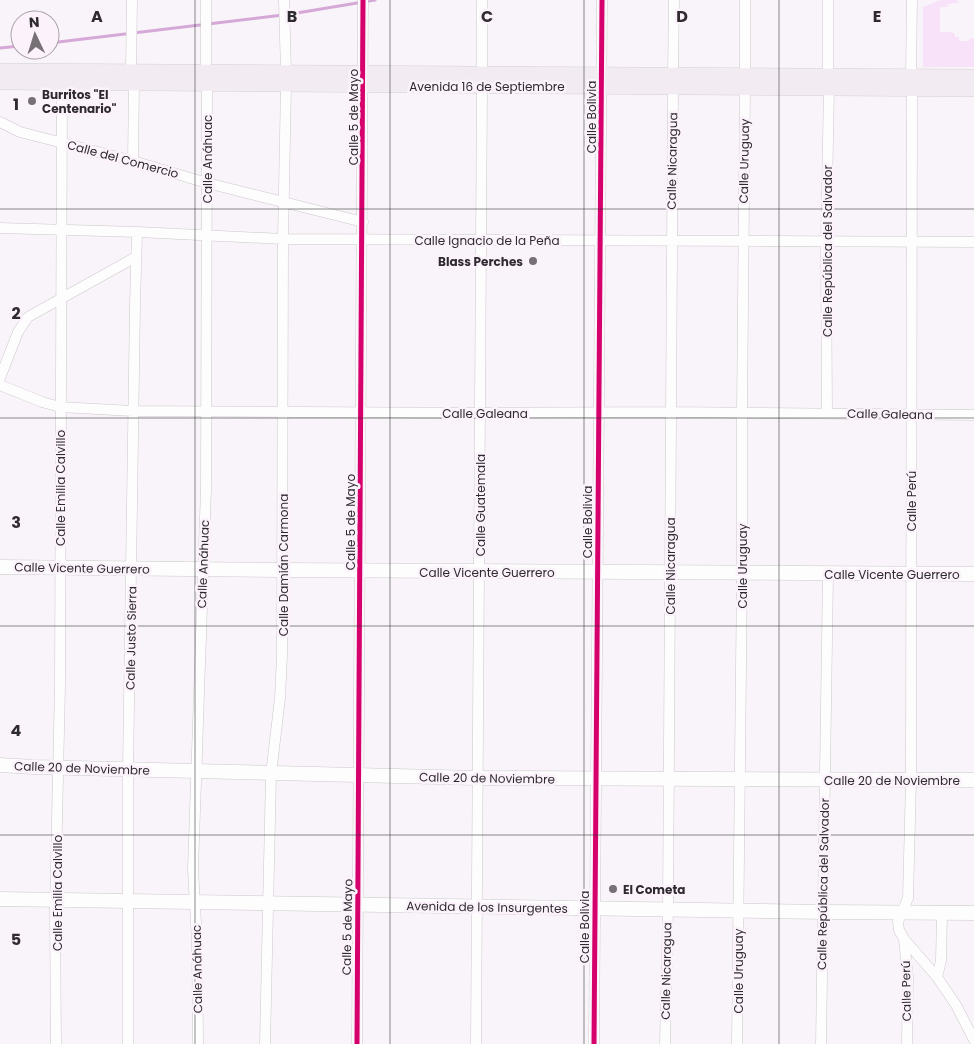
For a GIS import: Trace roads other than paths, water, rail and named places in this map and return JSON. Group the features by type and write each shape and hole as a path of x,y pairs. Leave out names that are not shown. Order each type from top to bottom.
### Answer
{"main road":[{"name":"Avenida 16 de Septiembre","path":"0,71 132,78 911,83 974,89"},
{"name":"Avenida 16 de Septiembre","path":"911,83 974,77"},
{"name":"Avenida 16 de Septiembre","path":"0,82 62,83 132,78"},
{"name":"Calle Vicente Guerrero","path":"0,567 480,572 974,574"},
{"name":"Calle 20 de Noviembre","path":"0,765 197,772 478,778 974,780"},
{"name":"Avenida de los Insurgentes","path":"0,899 668,910 974,912"}],"street":[{"path":"132,0 133,161"},
{"name":"Calle Anáhuac","path":"198,1044 193,869 206,489 208,235 206,0"},
{"name":"Calle 5 de Mayo","path":"356,1044 360,570 359,412 363,240 363,0"},
{"name":"Calle Guatemala","path":"476,1044 482,0"},
{"name":"Calle Bolivia","path":"594,1044 597,412 601,240 602,0"},
{"name":"Calle Nicaragua","path":"665,1044 668,910 670,240 674,0"},
{"name":"Calle Uruguay","path":"737,1044 745,0"},
{"name":"Calle República del Salvador","path":"827,413 828,0"},
{"name":"Calle Perú","path":"907,1044 908,978 904,939 899,930 898,922 908,898 911,780 912,0"},
{"name":"Calle Damián Carmona","path":"265,1044 271,774 280,689 283,570 283,239 286,79 284,5"},
{"name":"Calle Emilia Calvillo","path":"56,1044 57,768 60,686 62,83"},
{"name":"Calle del Comercio","path":"0,122 20,132 133,161 207,183 363,222"},
{"name":"Calle Ignacio de la Peña","path":"0,228 283,239 974,242"},
{"name":"Calle Justo Sierra","path":"128,1044 128,770 137,232"},
{"path":"0,378 22,324 28,317 136,256"},
{"name":"Calle Galeana","path":"0,386 60,408 284,412 742,412 974,415"},
{"name":"Calle República del Salvador","path":"821,1044 828,573"},
{"path":"937,976 941,961 942,913"},
{"path":"904,939 937,976 956,1005 974,1040"}],"waterway":[{"path":"60,42 291,14 375,0"},
{"path":"0,48 10,47"}],"place":[{"name":"Burritos \"El Centenario\"","path":"32,101"},
{"name":"Blass Perches","path":"533,261"},
{"name":"El Cometa","path":"613,889"}]}
